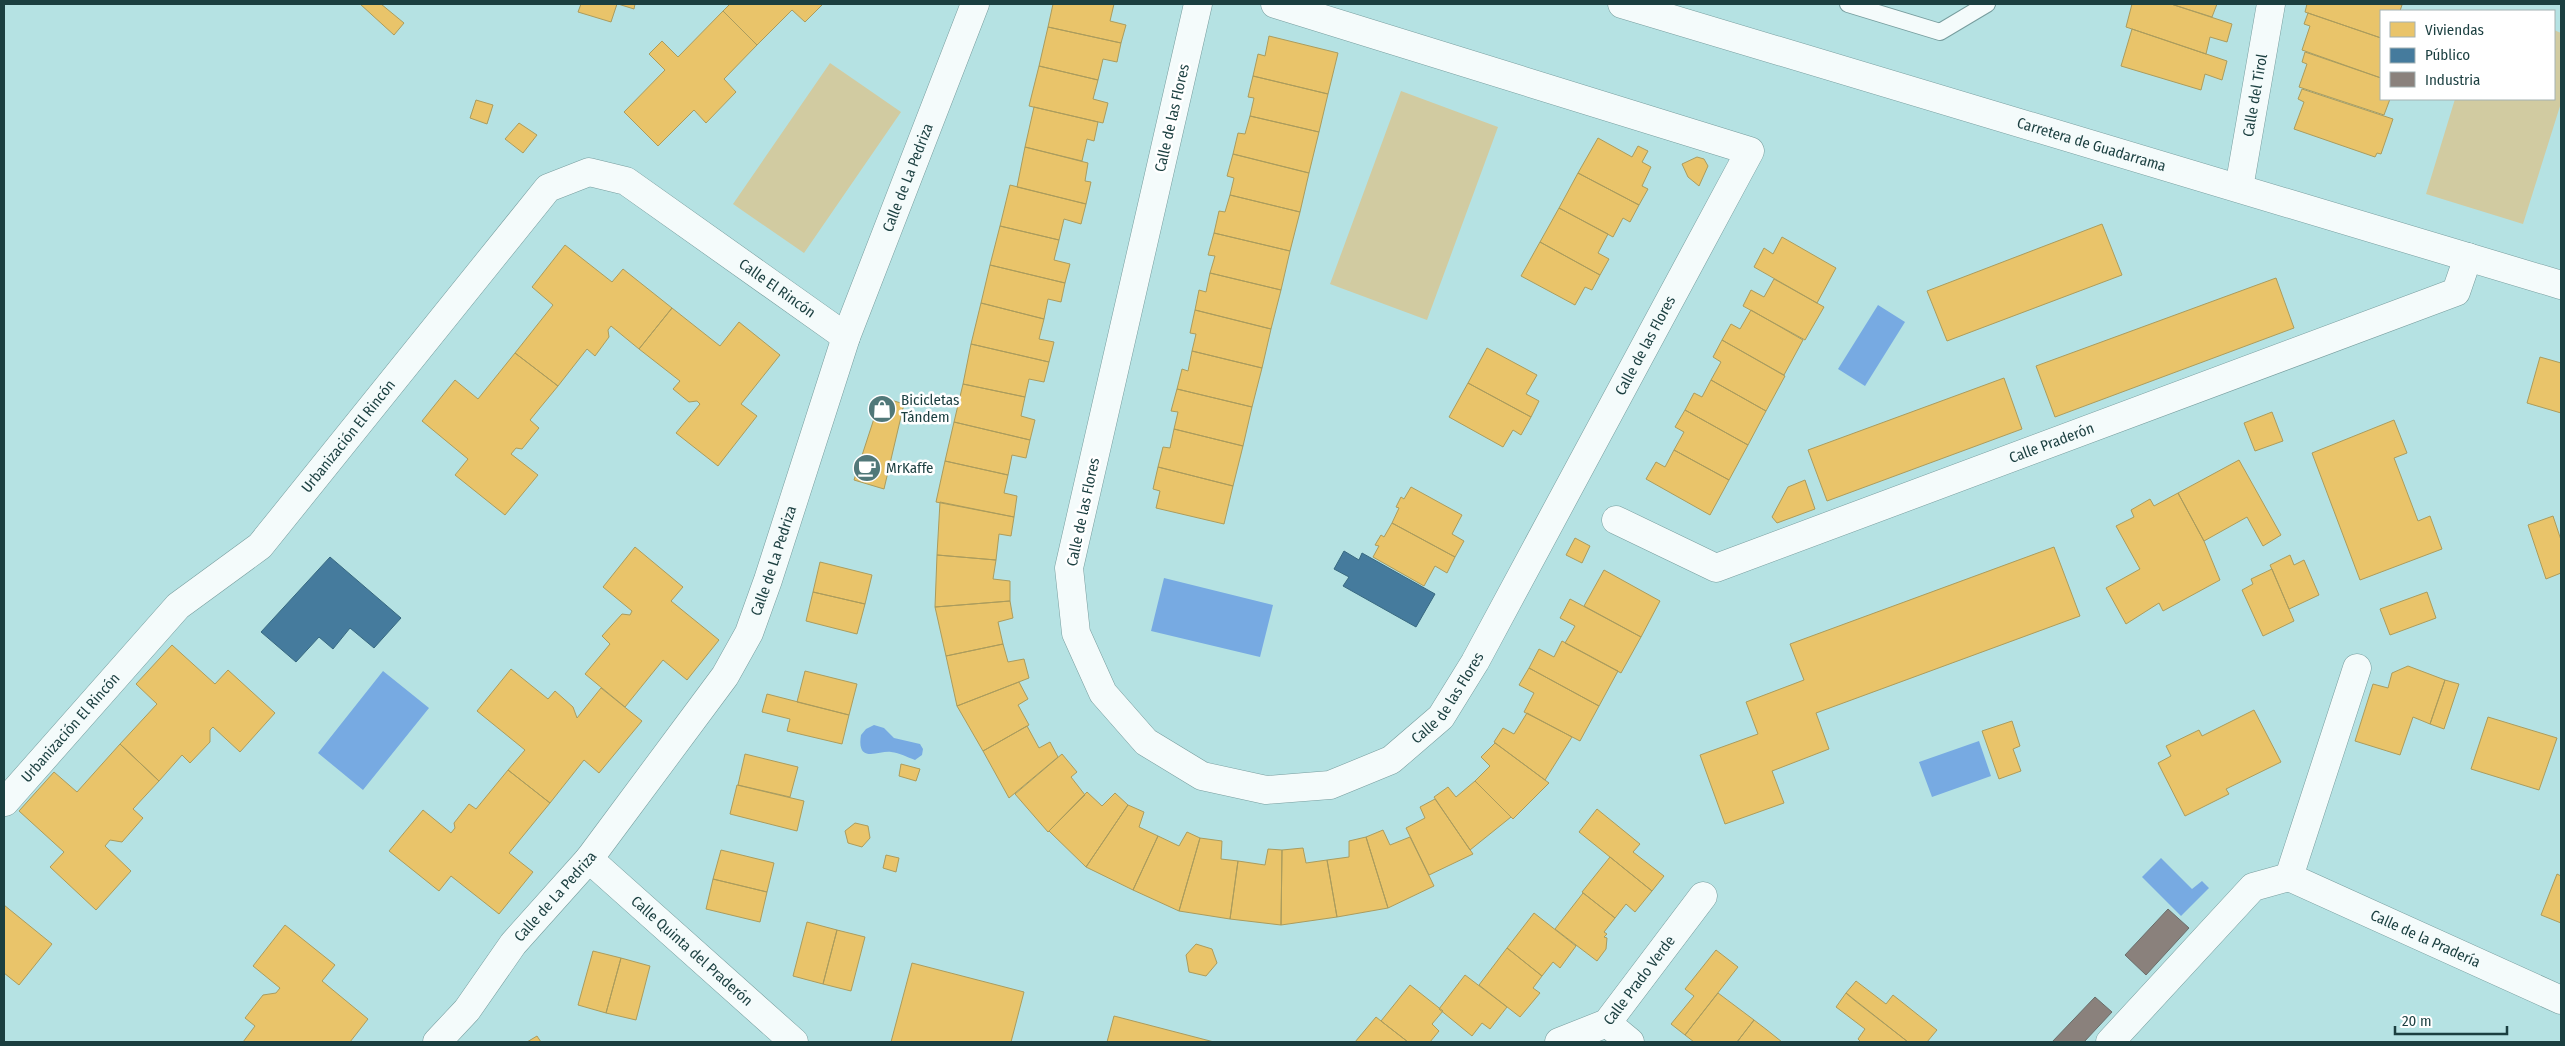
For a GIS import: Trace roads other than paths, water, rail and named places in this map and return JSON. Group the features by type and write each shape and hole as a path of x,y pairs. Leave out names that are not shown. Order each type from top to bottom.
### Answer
{"street":[{"name":"Calle de La Pedriza","path":"437,1042 467,1010 513,944 589,859 725,676 749,633 768,580 846,336 975,4"},
{"name":"Calle de las Flores","path":"1198,4 1069,568 1076,633 1102,693 1146,742 1202,776 1266,790 1330,785 1391,760 1441,717 1475,662 1750,151 1275,4"},
{"name":"Carretera de Guadarrama","path":"1622,4 2561,285"},
{"name":"Calle del Tirol","path":"2239,188 2271,4"},
{"name":"Urbanización El Rincón","path":"5,802 178,606 260,546 548,188 589,172 626,181 710,239"},
{"name":"Calle El Rincón","path":"710,239 846,336"},
{"name":"Calle Praderón","path":"1616,520 1716,568 2456,292 2468,257"},
{"path":"2110,1042 2252,887 2289,877 2357,668"},
{"name":"Calle Quinta del Praderón","path":"589,859 794,1042"},
{"name":"Calle de la Pradería","path":"2289,877 2561,1000"},
{"name":"Calle Prado Verde","path":"1559,1042 1607,1023 1704,896"},
{"path":"1607,1023 1630,1042"}],"lane":[{"path":"1848,4 1940,32 1987,4"}],"water":[{"path":"1878,305 1905,322 1865,386 1838,369"},
{"path":"1164,578 1273,605 1260,657 1151,631"},
{"path":"383,671 429,708 363,790 318,753"},
{"path":"874,725 884,728 894,738 920,744 923,749 922,755 915,760 891,752 865,753 860,744 861,735 866,729"},
{"path":"1979,741 1991,776 1932,797 1919,762"},
{"path":"2161,858 2192,889 2202,881 2209,888 2181,916 2142,877"}],"place":[{"name":"Bicicletas Tándem","path":"882,409"},
{"name":"MrKaffe","path":"867,468"}]}
